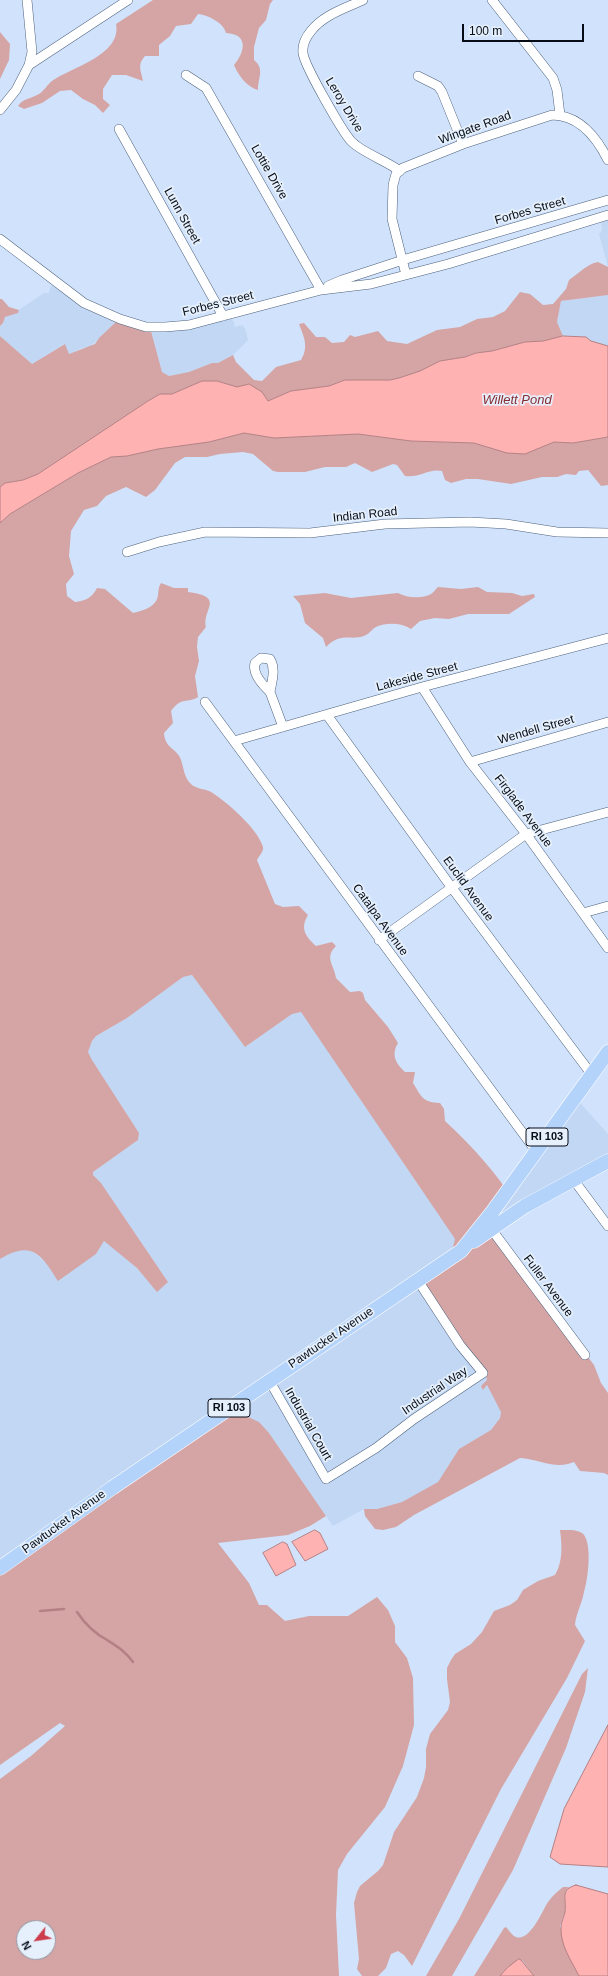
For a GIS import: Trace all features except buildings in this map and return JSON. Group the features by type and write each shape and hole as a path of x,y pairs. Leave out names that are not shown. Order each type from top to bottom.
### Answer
{"main road":[{"name":"RI 103","path":"489,1226 510,1187 608,1052"},
{"name":"RI 103","path":"489,1226 608,1161"},
{"path":"510,1187 525,1206"},
{"name":"Pawtucket Avenue","path":"0,1568 112,1488 269,1380 417,1279 461,1251 489,1226"}],"street":[{"path":"0,110 16,90 29,65 32,52 27,0"},
{"path":"29,65 128,0"},
{"name":"Leroy Drive","path":"363,0 319,23 306,37 303,54 305,62 329,106 351,140 358,146 385,160 400,171"},
{"path":"492,0 553,78 557,90 560,115 584,127 602,148 608,160"},
{"name":"Lottie Drive","path":"186,75 206,88 321,290"},
{"path":"418,76 438,86 442,92 463,144"},
{"name":"Wingate Road","path":"400,171 463,144 552,115 560,115"},
{"name":"Lunn Street","path":"119,129 223,316"},
{"path":"400,171 396,174 393,185 392,218 406,275"},
{"name":"Forbes Street","path":"321,290 342,280 402,260 608,200"},
{"name":"Forbes Street","path":"0,239 72,296 120,319 146,326 166,327 189,325 321,290 371,284 448,264 608,215"},
{"name":"Indian Road","path":"127,552 159,542 205,532 310,533 386,524 470,522 506,524 556,532 608,533"},
{"name":"Lakeside Street","path":"234,741 422,687 608,638"},
{"name":"Firglade Avenue","path":"422,687 470,762 526,834 608,948"},
{"path":"270,692 283,727"},
{"name":"Catalpa Avenue","path":"205,702 536,1151"},
{"name":"Euclid Avenue","path":"327,715 452,888 592,1076"},
{"name":"Wendell Street","path":"470,762 608,722"},
{"path":"379,940 526,834 608,812"},
{"path":"583,913 608,906"},
{"path":"573,1179 608,1226"},
{"name":"Fuller Avenue","path":"489,1226 585,1355"},
{"name":"Industrial Way","path":"326,1480 376,1448 414,1419 482,1373 460,1345 417,1279"},
{"name":"Industrial Court","path":"269,1380 326,1480"}],"shaded area":[{"path":"153,0 273,0 270,4 266,20 259,28 254,47 254,60 260,70 258,90 243,80 234,65 241,55 243,44 242,40 233,34 226,33 225,29 215,20 198,14 191,24 176,26 170,36 159,45 159,56 145,56 140,65 143,81 126,75 112,75 103,89 103,99 110,105 103,113 95,105 83,99 71,90 60,91 42,103 24,109 18,106 25,100 41,93 52,81 94,59 104,52 116,35 116,24"},
{"path":"0,32 10,44 9,60 0,79"},
{"path":"608,215 608,267 599,234 602,230 601,218"},
{"path":"598,262 608,267 608,295 561,301 557,322 563,336 543,341 525,342 492,351 440,361 420,371 390,380 345,380 329,386 291,391 268,401 262,392 249,384 237,387 217,381 202,381 172,394 160,394 38,474 23,480 5,483 0,487 0,336 32,364 65,344 69,354 95,344 99,338 117,321 151,331 162,372 169,376 189,372 212,363 218,363 233,355 236,362 254,380 262,381 276,367 301,360 305,351 305,342 299,324 304,323 316,337 325,337 332,343 344,342 350,335 355,337 378,331 387,341 407,344 437,330 460,327 477,319 493,317 505,311 520,292 530,294 543,305 553,304 566,289 569,280 586,267"},
{"path":"56,283 117,321 90,347 82,348 69,354 64,344 32,364 0,336 0,326 5,317 18,313 19,310 44,293 49,293 50,287"},
{"path":"608,295 608,346 591,341 586,337 563,336 557,322 561,301"},
{"path":"0,299 2,299 9,307 19,310 18,313 5,317 0,326"},
{"path":"229,315 235,324 234,327 242,325 245,328 248,340 233,355 218,363 212,363 189,372 169,376 162,372 151,331"},
{"path":"244,433 274,438 358,434 411,441 474,443 507,453 524,454 554,442 573,443 608,437 608,485 601,486 588,470 579,471 576,475 566,474 557,477 542,477 511,484 478,479 466,479 451,483 445,480 442,471 437,470 415,476 405,476 397,465 393,464 372,472 355,463 346,467 325,467 305,472 278,472 273,471 253,454 243,452 207,457 185,457 175,463 155,490 146,497 126,487 106,496 97,506 84,510 71,531 69,556 74,574 66,584 67,596 75,602 88,598 97,588 105,589 133,613 148,608 155,603 161,583 174,588 188,588 188,592 200,594 206,597 209,601 210,605 206,627 198,637 197,647 199,661 195,676 198,697 178,703 171,711 173,723 164,733 169,746 179,756 186,776 192,785 218,796 249,824 263,847 257,860 275,904 283,907 299,906 308,915 304,928 312,942 316,946 332,942 336,946 332,950 330,958 336,978 350,992 360,991 363,993 365,1000 388,1027 398,1043 395,1051 395,1058 397,1062 405,1072 415,1072 413,1083 423,1098 440,1103 444,1109 445,1121 477,1154 506,1189 487,1231 539,1292 594,1365 601,1383 608,1393 608,1475 604,1473 580,1471 574,1462 554,1465 520,1458 414,1515 396,1527 383,1530 375,1529 365,1516 364,1509 377,1509 402,1502 438,1482 459,1449 491,1430 500,1418 501,1412 487,1385 483,1390 481,1386 487,1380 486,1374 416,1280 451,1255 455,1239 301,1012 292,1014 245,1047 192,975 183,977 127,1018 96,1036 92,1041 88,1052 92,1060 139,1133 138,1140 93,1172 93,1175 101,1183 168,1282 157,1292 137,1268 104,1241 96,1254 58,1281 41,1257 28,1250 11,1253 0,1259 0,523 10,514 78,473 111,457 127,456 158,449 209,442"},
{"path":"438,587 461,589 478,587 487,592 512,593 522,596 534,594 535,597 509,614 468,614 449,619 435,618 420,621 411,629 399,624 385,624 376,627 361,637 337,639 326,647 323,638 305,623 300,604 293,596 325,593 351,598 398,593 406,596 419,597 431,594"},
{"path":"192,975 245,1047 292,1014 301,1012 313,1028 455,1239 452,1255 488,1380 483,1390 487,1385 501,1411 500,1418 491,1430 459,1449 438,1482 402,1502 377,1509 364,1509 333,1526 269,1433 259,1422 244,1415 238,1408 0,1568 0,1259 13,1251 25,1250 30,1250 45,1261 89,1258 96,1254 104,1241 125,1256 146,1278 168,1282 101,1183 93,1175 93,1172 138,1140 139,1133 88,1052 92,1041 96,1036 127,1018 183,977"},
{"path":"575,1097 608,1134 608,1161 484,1223"},
{"path":"238,1408 244,1415 259,1422 269,1433 326,1516 310,1526 288,1535 218,1543 249,1583 259,1605 267,1605 285,1621 309,1616 348,1616 377,1597 388,1610 395,1626 395,1642 407,1658 413,1678 414,1725 403,1766 385,1807 347,1854 338,1870 336,1915 339,1976 0,1976 0,1779 31,1756 65,1726 60,1723 0,1765 0,1568"},
{"path":"560,1530 571,1530 582,1533 588,1544 589,1561 587,1579 575,1625 585,1641 567,1678 501,1789 412,1966 404,1955 398,1951 391,1954 386,1968 378,1976 362,1976 357,1969 359,1959 354,1903 357,1892 360,1886 383,1865 394,1832 417,1797 424,1778 426,1767 426,1749 430,1734 448,1710 450,1702 447,1668 455,1654 471,1644 482,1632 494,1611 510,1605 517,1600 523,1590 538,1581 555,1575 558,1570 561,1553"},
{"path":"588,1668 585,1692 566,1748 513,1870 452,1976 426,1976 459,1919 582,1674"},
{"path":"563,1887 569,1887 565,1892 565,1912 560,1926 579,1976 534,1976 522,1960 507,1968 500,1976 474,1976 504,1928 506,1927 514,1936 525,1936 530,1932 550,1900"}],"water":[{"name":"Willett Pond","path":"563,336 586,337 591,341 608,346 608,437 573,443 554,442 525,454 507,453 474,443 411,441 358,434 274,438 244,433 209,442 158,449 127,456 111,457 78,473 10,514 0,523 0,487 5,483 23,480 38,474 160,394 172,394 202,381 217,381 237,387 249,384 262,392 268,401 291,391 329,386 345,380 390,380 420,371 440,361 492,351 525,342 543,341"},
{"path":"315,1530 320,1533 328,1549 305,1561 292,1542"},
{"path":"283,1542 287,1544 296,1565 276,1576 263,1553"},
{"path":"608,1725 608,1867 560,1864 550,1857 564,1809"},
{"path":"576,1885 608,1894 608,1976 579,1976 564,1946 561,1934 561,1923 565,1912 565,1895 567,1889"},
{"path":"519,1959 534,1976 500,1976 507,1968"}],"waterway":[{"path":"40,1611 64,1609"},
{"path":"77,1612 90,1628 115,1645 133,1662"}]}
